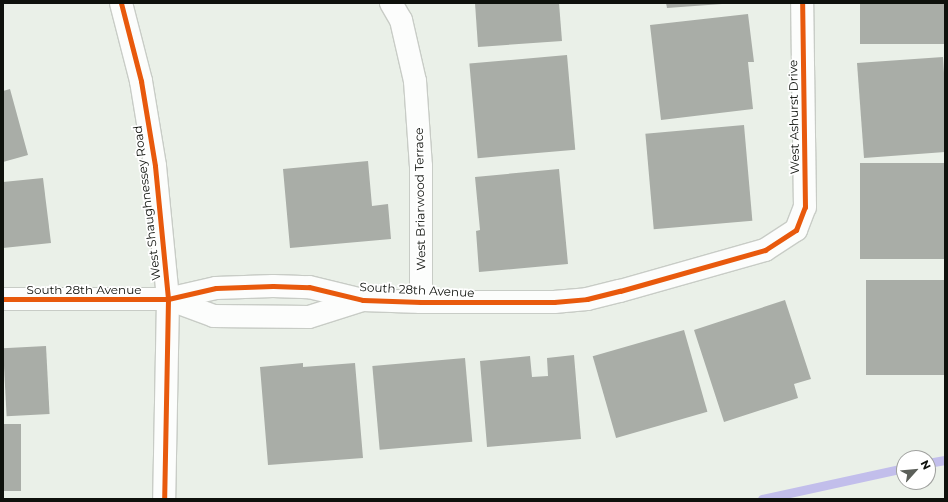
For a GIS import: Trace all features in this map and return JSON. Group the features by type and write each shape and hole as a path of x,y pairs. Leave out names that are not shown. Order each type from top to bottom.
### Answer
{"street":[{"name":"West Shaughnessey Road","path":"121,3 141,82 155,166 168,300 164,499"},
{"name":"West Briarwood Terrace","path":"392,3 401,20 415,81 421,166 421,302"},
{"name":"West Ashurst Drive","path":"796,230 805,207 802,3"},
{"name":"South 28th Avenue","path":"3,299 168,300 216,288 273,286 309,287 363,300 421,302 554,302 587,299 765,250 796,230"},
{"path":"273,286 274,316"},
{"name":"South 28th Avenue","path":"168,300 214,316 309,317 363,300"}],"building":[{"path":"475,3 559,3 562,41 478,47"},
{"path":"666,3 722,3 722,4 667,8"},
{"path":"860,3 945,3 945,44 860,44"},
{"path":"748,14 754,62 748,62 753,109 661,120 650,25"},
{"path":"567,55 575,150 478,158 469,64"},
{"path":"943,57 945,89 945,152 864,158 857,63"},
{"path":"10,89 28,155 3,162 3,91"},
{"path":"744,125 752,221 654,229 645,134"},
{"path":"368,161 372,206 388,204 391,239 290,248 283,169"},
{"path":"860,163 945,163 945,259 860,259"},
{"path":"559,169 568,264 479,272 476,231 480,230 475,177"},
{"path":"43,178 51,243 3,248 3,182"},
{"path":"866,280 945,280 945,375 866,375"},
{"path":"785,300 811,379 794,384 798,398 724,422 694,330"},
{"path":"684,330 707,412 616,438 593,356"},
{"path":"46,346 50,414 7,416 3,348"},
{"path":"574,355 581,439 487,447 480,361 530,356 532,377 548,376 547,358"},
{"path":"465,358 472,442 380,450 372,366"},
{"path":"303,363 303,367 355,363 363,458 268,465 260,367"},
{"path":"3,424 21,424 21,491 3,491"}],"waterway":[{"path":"936,462 945,460"},
{"path":"762,499 896,470"}],"cycle path":[{"path":"121,3 141,81 155,166 168,299 164,499"},
{"path":"3,299 168,299 216,288 273,286 309,287 363,300 421,302 554,302 587,299 620,291 765,250 796,230 805,207 802,3"}]}
